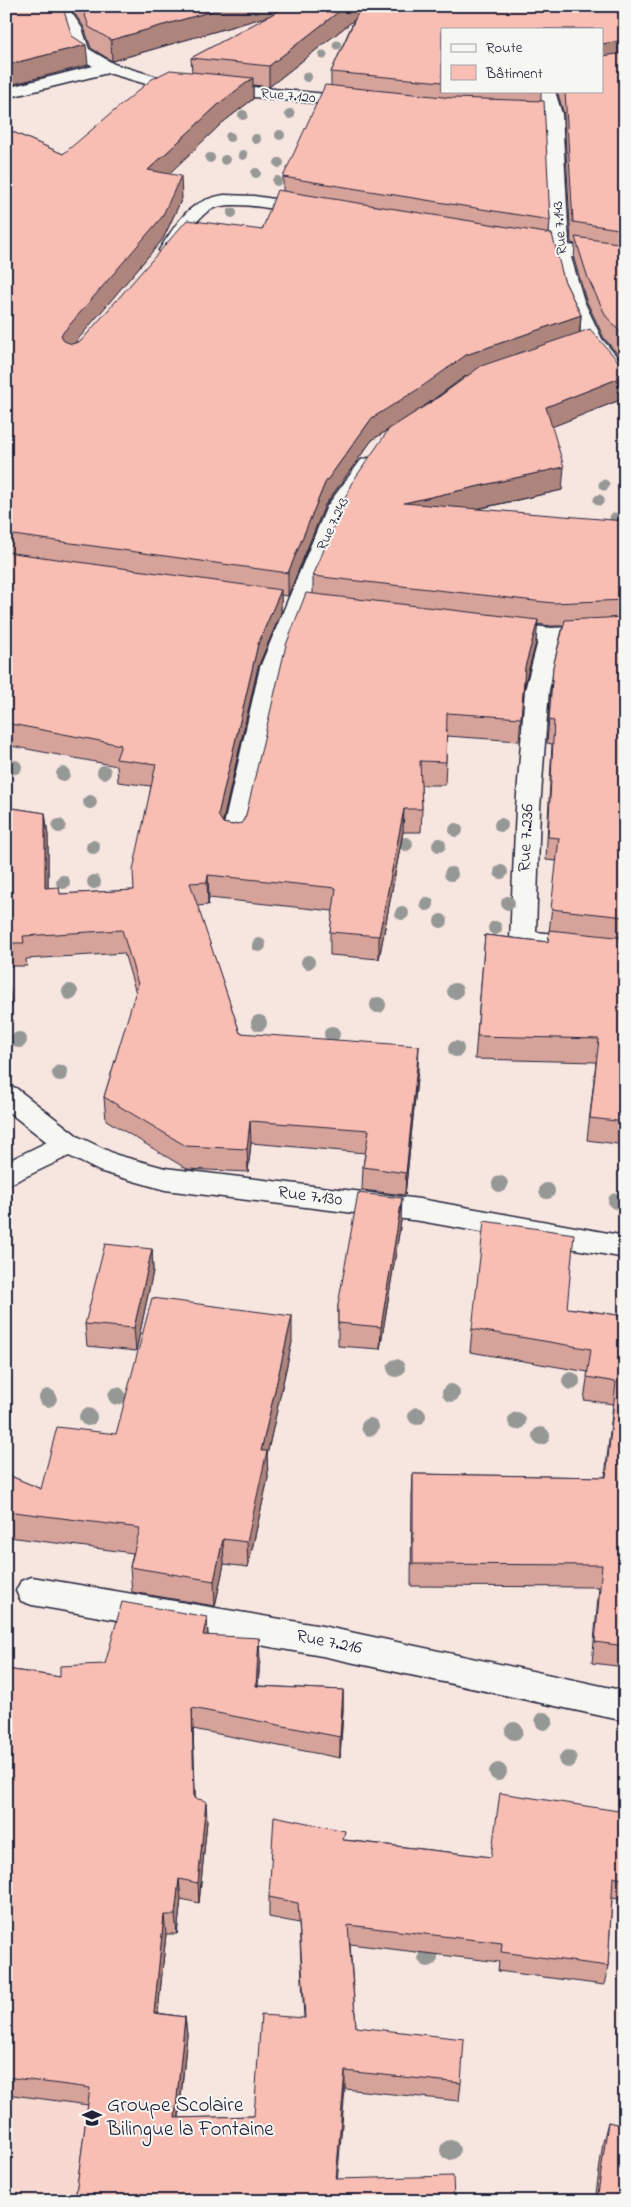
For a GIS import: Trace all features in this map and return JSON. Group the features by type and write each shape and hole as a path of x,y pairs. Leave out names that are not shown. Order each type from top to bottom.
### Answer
{"street":[{"name":"Rue 7.120","path":"58,6 74,28 81,52 108,68 160,82 375,104"},
{"path":"537,6 537,28"},
{"path":"6,93 108,68"},
{"name":"Rue 7.143","path":"546,92 553,114 560,250 583,344 625,379"},
{"path":"489,112 553,114"},
{"path":"156,265 203,207 216,202 236,200 324,212"},
{"path":"501,241 625,258"},
{"name":"Rue 7.243","path":"233,838 272,667 338,506 380,446"},
{"path":"476,626 551,635 625,631"},
{"name":"Rue 7.236","path":"551,635 537,690 528,808 523,940 625,951"},
{"name":"Rue 7.130","path":"6,1095 69,1144 109,1163 165,1179 420,1210 625,1247"},
{"path":"6,1175 69,1144"},
{"name":"Rue 7.216","path":"32,1592 322,1641 625,1706"}],"shaded area":[{"name":"Groupe Scolaire Bilingue la Fontaine","path":"6,2005 103,2025 187,2035 171,2201 6,2201"}],"building":[{"path":"6,6 61,6 72,36 86,45 6,65"},
{"path":"82,6 230,6 111,40 89,27"},
{"path":"281,6 346,6 269,66 191,58 282,9"},
{"path":"361,6 529,6 529,10 548,10 548,6 625,6 625,40 604,44 604,28 441,28 441,82 331,72"},
{"path":"625,53 625,230 573,222 565,92 604,92 604,56"},
{"path":"170,70 253,78 221,102 148,170 181,176 162,217 61,335 64,341 72,344 81,341 187,220 262,230 277,190 552,234 564,280 581,315 466,355 420,388 372,418 325,483 288,573 6,534 6,129 63,154 152,79"},
{"path":"325,85 453,98 544,101 550,220 283,177"},
{"path":"575,237 625,244 625,338 606,316 588,278"},
{"path":"590,329 619,362 625,364 625,376 546,407 564,467 404,503 625,521 623,565 625,564 625,600 553,603 313,576 351,484 389,429 436,399 481,366"},
{"path":"6,552 281,590 258,644 218,815 223,823 232,825 242,823 246,815 286,645 306,593 538,620 525,667 521,718 447,713 446,762 420,761 422,809 404,809 379,936 330,932 336,888 208,875 207,882 190,883 240,1033 419,1046 406,1173 363,1167 369,1130 250,1121 247,1149 186,1146 104,1097 138,984 122,930 23,936 24,943 6,943 6,807 45,813 45,888 59,887 60,894 134,890 133,870 156,764 116,759 121,745 6,723"},
{"path":"625,617 625,917 551,909 559,838 548,837 554,721 549,720 553,667 565,620"},
{"path":"549,930 625,938 625,1122 590,1118 599,1039 477,1036 485,935 548,942"},
{"path":"358,1193 402,1198 381,1327 338,1323 338,1305"},
{"path":"484,1221 574,1234 567,1308 625,1316 625,1646 595,1642 602,1565 413,1564 413,1474 606,1477 616,1382 587,1377 591,1349 472,1329"},
{"path":"105,1244 152,1249 134,1328 85,1324"},
{"path":"152,1298 292,1316 261,1451 267,1451 247,1542 223,1539 214,1581 130,1567 140,1528 6,1511 6,1474 41,1489 57,1427 116,1434"},
{"path":"122,1602 207,1617 203,1635 259,1638 256,1686 343,1690 340,1737 192,1708 194,1798 206,1801 198,1883 179,1879 175,1915 164,1915 154,2013 185,2017 175,2118 254,2116 261,2015 305,2018 298,1903 269,1897 274,1816 345,1831 343,1840 491,1857 500,1793 625,1812 625,1880 613,1877 608,1966 501,1952 502,1943 348,1925 356,2027 464,2039 461,2083 345,2071 336,2179 453,2176 454,2201 75,2201 90,2088 6,2077 6,1669 60,1677 60,1666 105,1664"},
{"path":"625,2096 625,2201 597,2201 608,2122 621,2125"}],"place":[{"name":"Groupe Scolaire Bilingue la Fontaine","path":"92,2118"}]}
